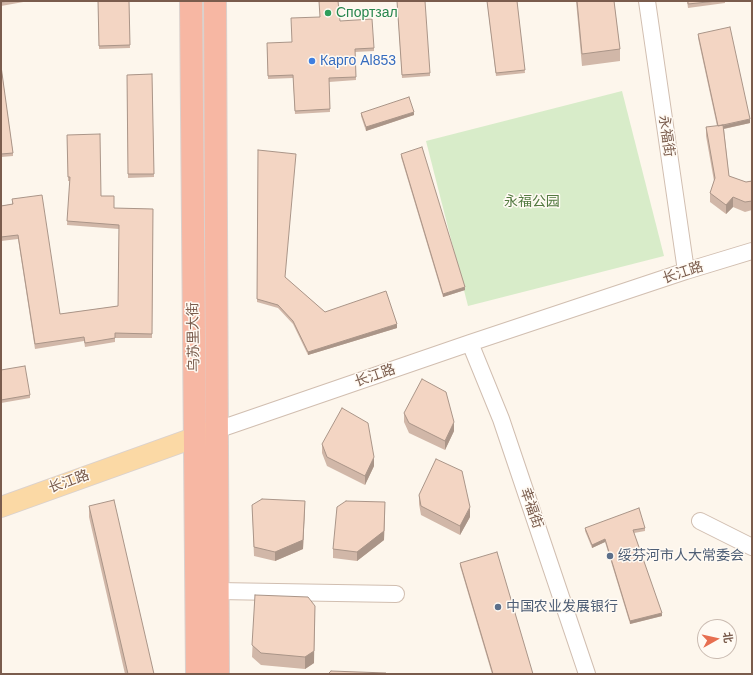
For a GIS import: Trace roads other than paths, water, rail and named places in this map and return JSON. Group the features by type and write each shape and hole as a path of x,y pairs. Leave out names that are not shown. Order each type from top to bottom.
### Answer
{"highway":[{"name":"乌苏里大街","path":"191,1 196,674"},
{"name":"乌苏里大街","path":"215,1 218,674"}],"main road":[{"name":"长江路","path":"1,507 217,430"}],"street":[{"name":"永福街","path":"647,1 686,271"},
{"name":"长江路","path":"217,430 470,343 686,271 752,251"},
{"name":"幸福街","path":"470,343 501,419 587,674"},
{"path":"700,522 752,547"},
{"path":"218,591 396,594"}],"place":[{"name":"Спортзал","path":"328,13"},
{"name":"Карго Al853","path":"312,61"},
{"name":"绥芬河市人大常委会","path":"610,556"},
{"name":"中国农业发展银行","path":"498,607"}],"park label":[{"name":"永福公园","path":"532,202"}]}
